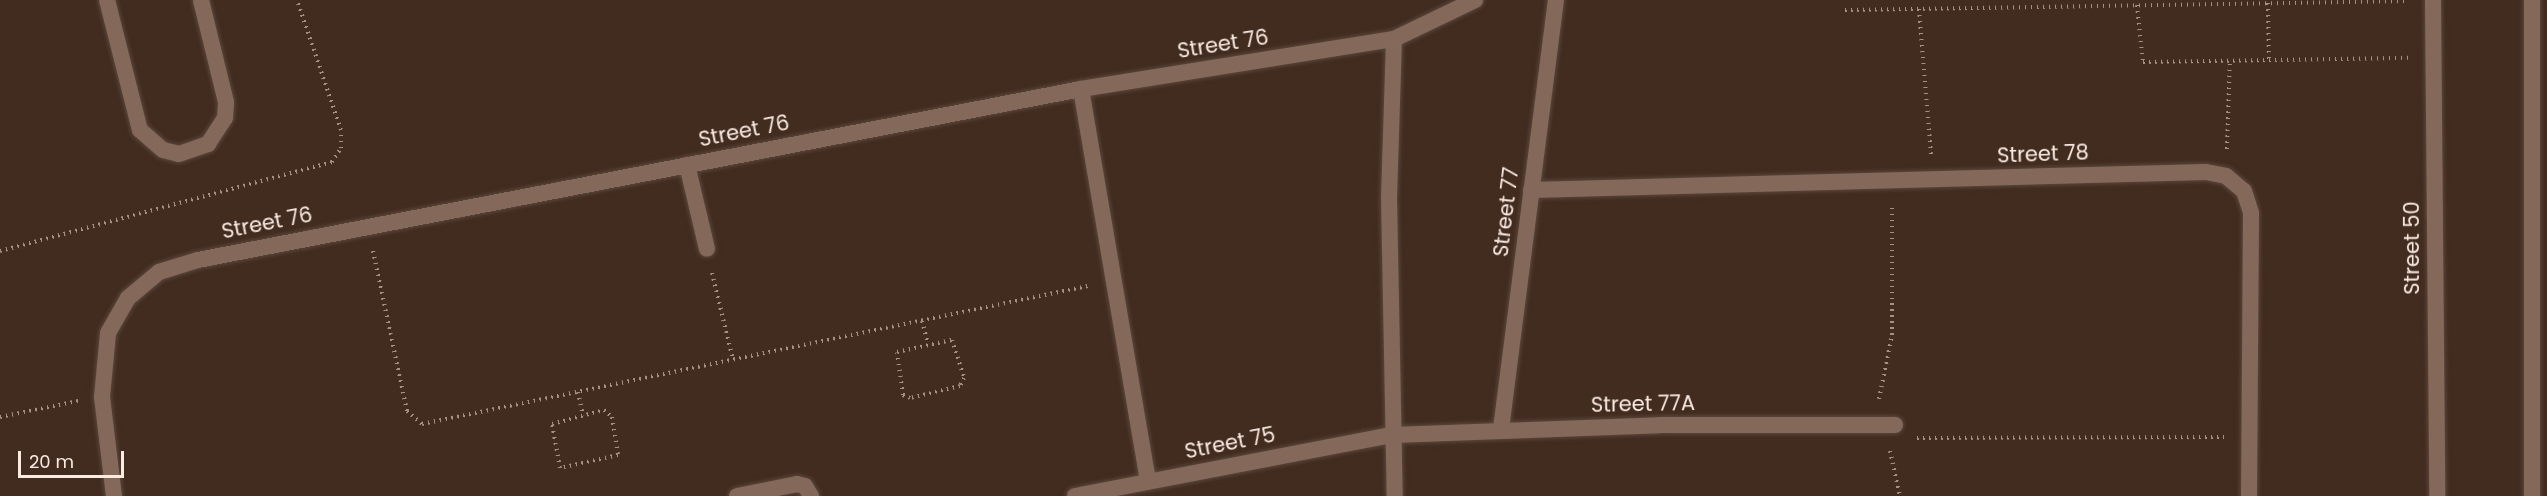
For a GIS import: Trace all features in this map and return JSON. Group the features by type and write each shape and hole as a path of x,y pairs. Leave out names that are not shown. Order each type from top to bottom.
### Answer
{"street":[{"path":"107,0 140,129 163,150 179,154 208,144 225,118 226,102 201,0"},
{"name":"Street 76","path":"114,496 102,397 108,333 128,298 159,272 198,260 1081,89 1394,39 1475,0"},
{"name":"Street 77","path":"1501,429 1556,0"},
{"name":"Street 50","path":"2433,0 2437,496"},
{"path":"2532,0 2532,496"},
{"path":"1394,39 1389,197 1395,496"},
{"path":"1081,89 1116,280 1148,481"},
{"path":"687,165 707,249"},
{"name":"Street 78","path":"1531,190 2206,172 2226,176"},
{"path":"2226,176 2244,191 2251,213 2249,496"},
{"name":"Street 77A","path":"1393,435 1501,429 1877,431 1894,425"},
{"name":"Street 75","path":"1075,496 1393,435"},
{"path":"737,496 797,484 806,486 811,496"}],"path":[{"path":"1845,10 2433,0"},
{"path":"2268,3 2269,60"},
{"path":"2137,5 2143,62 2433,58"},
{"path":"1919,9 1933,179"},
{"path":"2226,176 2230,60"},
{"path":"1892,182 1892,334 1877,431 1893,460 1900,496"},
{"path":"368,227 412,420 428,424 1116,280"},
{"path":"707,249 733,360"},
{"path":"922,321 927,343"},
{"path":"954,341 964,381 958,388 905,397 895,355 927,343 954,341"},
{"path":"578,393 583,415"},
{"path":"0,417 102,397"},
{"path":"610,412 619,452 613,459 562,469 557,464 550,426 583,415 610,412"},
{"path":"1877,431 2249,436"}]}
